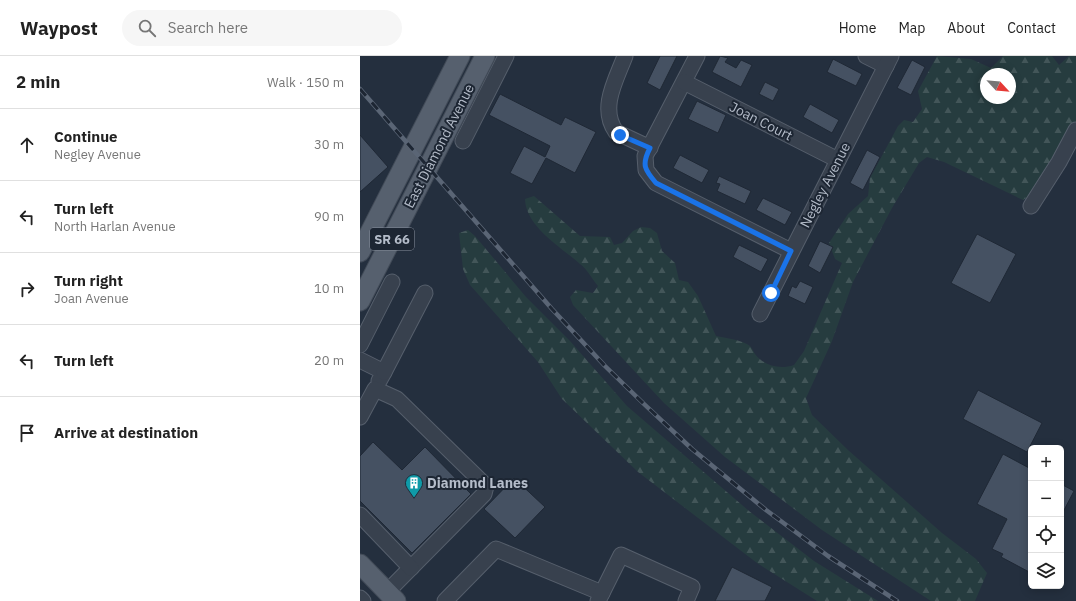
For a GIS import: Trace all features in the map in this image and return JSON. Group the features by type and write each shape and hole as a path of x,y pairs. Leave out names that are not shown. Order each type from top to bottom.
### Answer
{"main road":[{"name":"East Diamond Avenue","path":"360,252 460,56"},
{"name":"East Diamond Avenue","path":"360,301 485,56"},
{"path":"360,564 392,596"}],"street":[{"path":"463,141 506,56"},
{"path":"625,56 610,94 608,105 610,121 616,132 650,148"},
{"path":"698,56 645,156 646,170 656,183 791,251"},
{"path":"866,56 889,61"},
{"name":"Negley Avenue","path":"760,314 889,61"},
{"name":"Joan Court","path":"684,82 838,160"},
{"path":"1031,206 1060,162 1076,130"},
{"path":"360,345 392,282"},
{"path":"360,417 425,293"},
{"path":"360,360 384,372"},
{"path":"375,388 397,399 486,486 484,494 411,568 392,596"},
{"path":"360,515 411,568"},
{"path":"445,601 496,549 600,597 621,556 692,587 686,601"},
{"path":"360,598 363,601"}],"green space":[{"path":"937,56 971,59 991,68 1003,56 1052,56 1059,65 1069,56 1076,56 1076,122 1048,177 1030,196 1023,200 944,162 927,157 919,163 892,208 853,282 832,341 806,398 812,415 848,450 942,533 976,559 987,573 975,601 931,601 822,530 725,457 664,403 573,305 570,297 576,290 593,293 598,286 583,266 546,236 531,219 525,199 534,196 580,236 610,237 614,245 622,243 633,231 641,227 650,228 657,233 662,251 675,263 679,280 688,282 698,296 716,336 747,344 759,358 773,366 783,367 794,365 804,351 842,263 835,259 829,243 848,214 868,196 870,178 898,126 904,120 913,122 922,109 918,91"},
{"path":"468,230 475,236 526,297 570,341 627,406 749,511 814,561 878,601 817,601 757,563 638,472 562,399 538,362 470,285 463,269 459,233"}],"building":[{"path":"660,56 677,56 660,90 647,83"},
{"path":"720,56 728,58 725,62 736,68 741,60 752,65 741,87 712,72"},
{"path":"833,59 862,74 856,86 827,72"},
{"path":"912,60 925,67 911,95 897,88"},
{"path":"765,82 779,89 773,101 759,94"},
{"path":"500,94 561,125 565,117 596,132 575,173 546,158 532,184 510,173 524,146 545,157 550,146 489,115"},
{"path":"697,101 726,115 718,133 688,119"},
{"path":"810,104 839,120 832,133 803,117"},
{"path":"360,135 388,167 360,192"},
{"path":"867,150 880,157 863,190 850,183"},
{"path":"680,155 709,170 702,183 673,168"},
{"path":"719,176 751,191 745,204 717,191 720,184 716,183"},
{"path":"763,198 792,212 785,225 756,210"},
{"path":"977,234 1016,254 990,303 951,283"},
{"path":"820,241 833,247 820,273 808,266"},
{"path":"739,245 768,259 761,272 733,257"},
{"path":"800,281 813,287 805,304 788,296 792,286 796,288"},
{"path":"978,390 1042,423 1031,445 1028,445 1027,452 963,419"},
{"name":"Diamond Lanes","path":"373,442 402,470 425,447 471,494 412,553 360,501 360,456"},
{"path":"1003,454 1028,467 1028,571 1001,557 1003,554 992,549 1007,519 977,504"},
{"path":"514,478 545,507 515,538 484,509"},
{"path":"1064,486 1074,491 1064,510"},
{"path":"732,567 772,587 765,601 715,601"}],"railway":[{"path":"360,89 552,309 605,366 644,404 692,449 766,510 828,556 897,601"}],"place":[{"name":"Diamond Lanes","path":"414,498"}],"route":[{"path":"620,135 650,148 645,156 646,170 656,183 791,251 771,293"}]}
